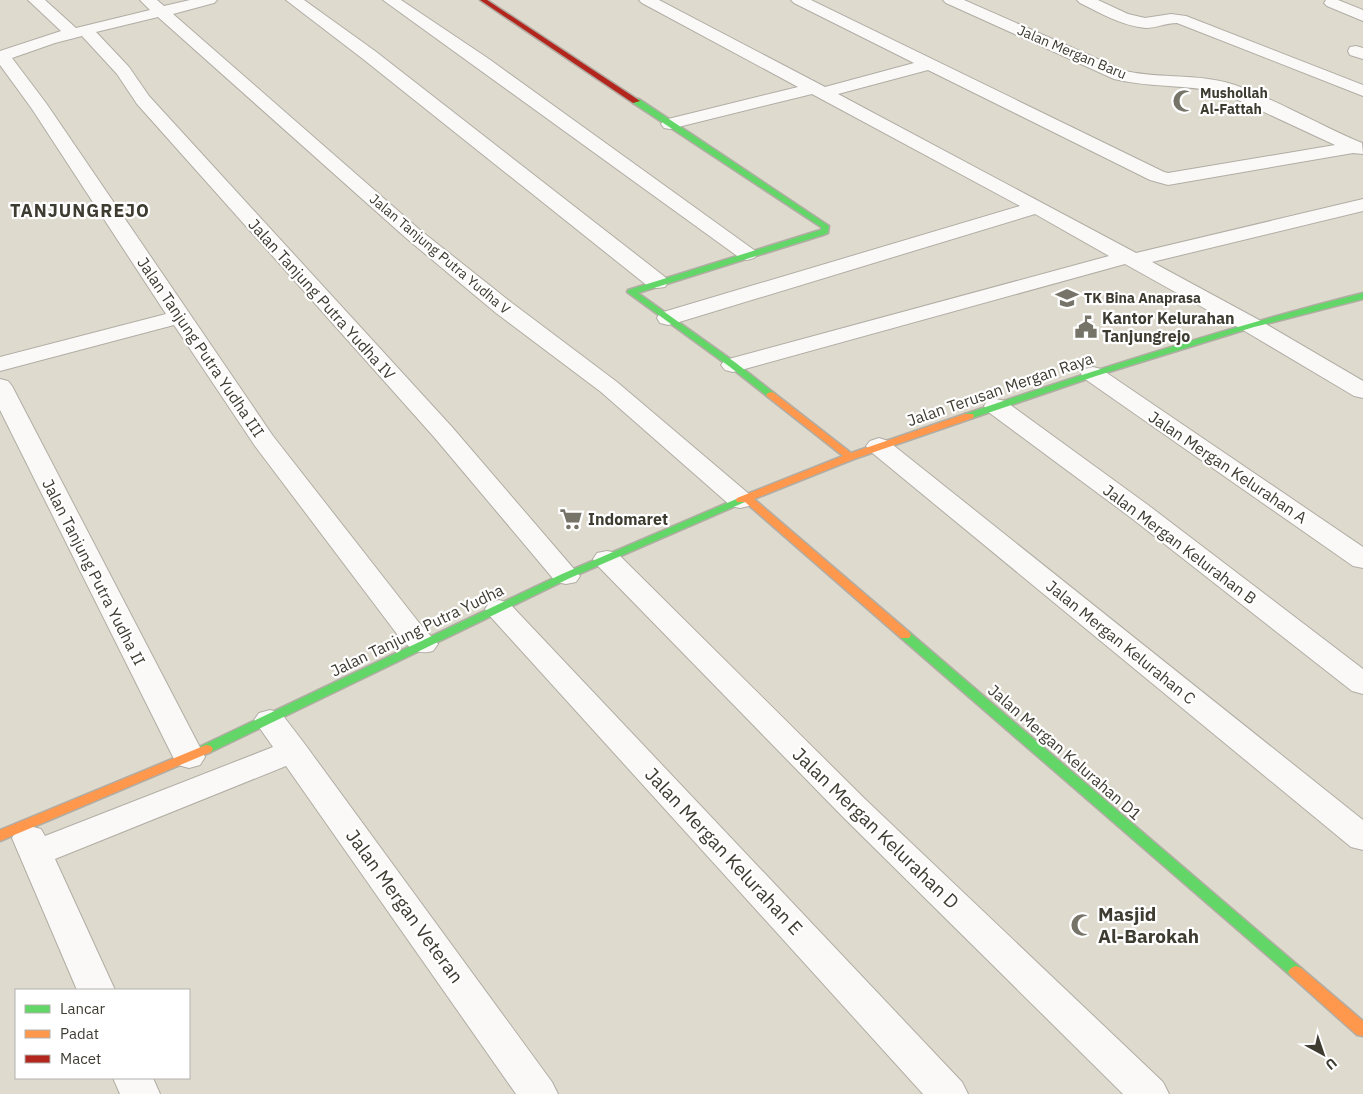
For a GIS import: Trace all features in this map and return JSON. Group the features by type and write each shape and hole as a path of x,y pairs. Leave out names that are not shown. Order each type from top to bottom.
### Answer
{"street":[{"name":"Jalan Tanjung Putra Yudha IV","path":"36,0 79,32 123,72 143,100 443,432 563,572"},
{"path":"1,56 79,32 154,5 209,0"},
{"path":"294,0 368,54 657,282"},
{"path":"391,0 483,63 748,254"},
{"path":"483,0 826,228 820,233 657,282 631,292 733,365 850,457"},
{"path":"647,0 820,90 1131,258 1251,325 1363,391"},
{"path":"799,0 1157,176 1168,179 1359,149"},
{"name":"Jalan Mergan Baru","path":"951,0 1120,75 1143,80 1204,83 1230,89 1359,149"},
{"path":"1085,0 1142,23 1154,23 1171,18 1180,19 1363,91"},
{"path":"1171,1 1171,18"},
{"path":"1332,3 1363,16"},
{"name":"Jalan Tanjung Putra Yudha V","path":"154,5 413,234 504,308 609,387 743,499"},
{"name":"Jalan Tanjung Putra Yudha III","path":"1,56 46,115 264,441 417,637"},
{"path":"670,124 930,64"},
{"path":"733,365 1131,258 1363,205"},
{"path":"668,318 1037,207"},
{"name":"Jalan Terusan Mergan Raya","path":"850,457 1093,374 1251,325 1363,296"},
{"path":"0,364 180,316"},
{"name":"Jalan Mergan Kelurahan A","path":"1093,374 1363,560"},
{"name":"Jalan Tanjung Putra Yudha II","path":"0,386 189,757"},
{"name":"Jalan Mergan Kelurahan B","path":"996,406 1139,512 1363,684"},
{"name":"Jalan Mergan Kelurahan C","path":"879,446 1363,838"},
{"name":"Jalan Tanjung Putra Yudha","path":"20,838 270,720 417,637 499,609 563,572 607,559 743,499 850,457"},
{"name":"Jalan Mergan Kelurahan D1","path":"743,499 1363,1030"},
{"name":"Jalan Mergan Kelurahan D","path":"607,559 854,808 1150,1094"},
{"name":"Jalan Mergan Kelurahan E","path":"499,609 948,1094"},
{"name":"Jalan Mergan Veteran","path":"270,720 538,1094"},
{"path":"96,989 20,838 293,751"},
{"path":"133,1079 140,1094"}],"traffic: fast":[{"path":"636,101 825,226 825,231 820,233 631,292 733,365 771,395"},
{"path":"969,416 1093,374 1251,325 1363,296"},
{"path":"206,749 566,576 741,500"},
{"path":"905,635 1296,972"}],"traffic: slow":[{"path":"771,395 850,457"},
{"path":"741,500 850,457 969,416"},
{"path":"746,498 905,635"},
{"path":"0,836 206,749"},
{"path":"1296,972 1363,1030"}],"traffic: jam":[{"path":"483,0 636,101"}],"place":[{"name":"Mushollah Al-Fattah","path":"1184,101"},
{"name":"TK Bina Anaprasa","path":"1067,298"},
{"name":"Kantor Kelurahan Tanjungrejo","path":"1086,327"},
{"name":"Indomaret","path":"571,519"},
{"name":"Masjid Al-Barokah","path":"1082,925"}],"district":[{"name":"TANJUNGREJO","path":"80,210"}]}
